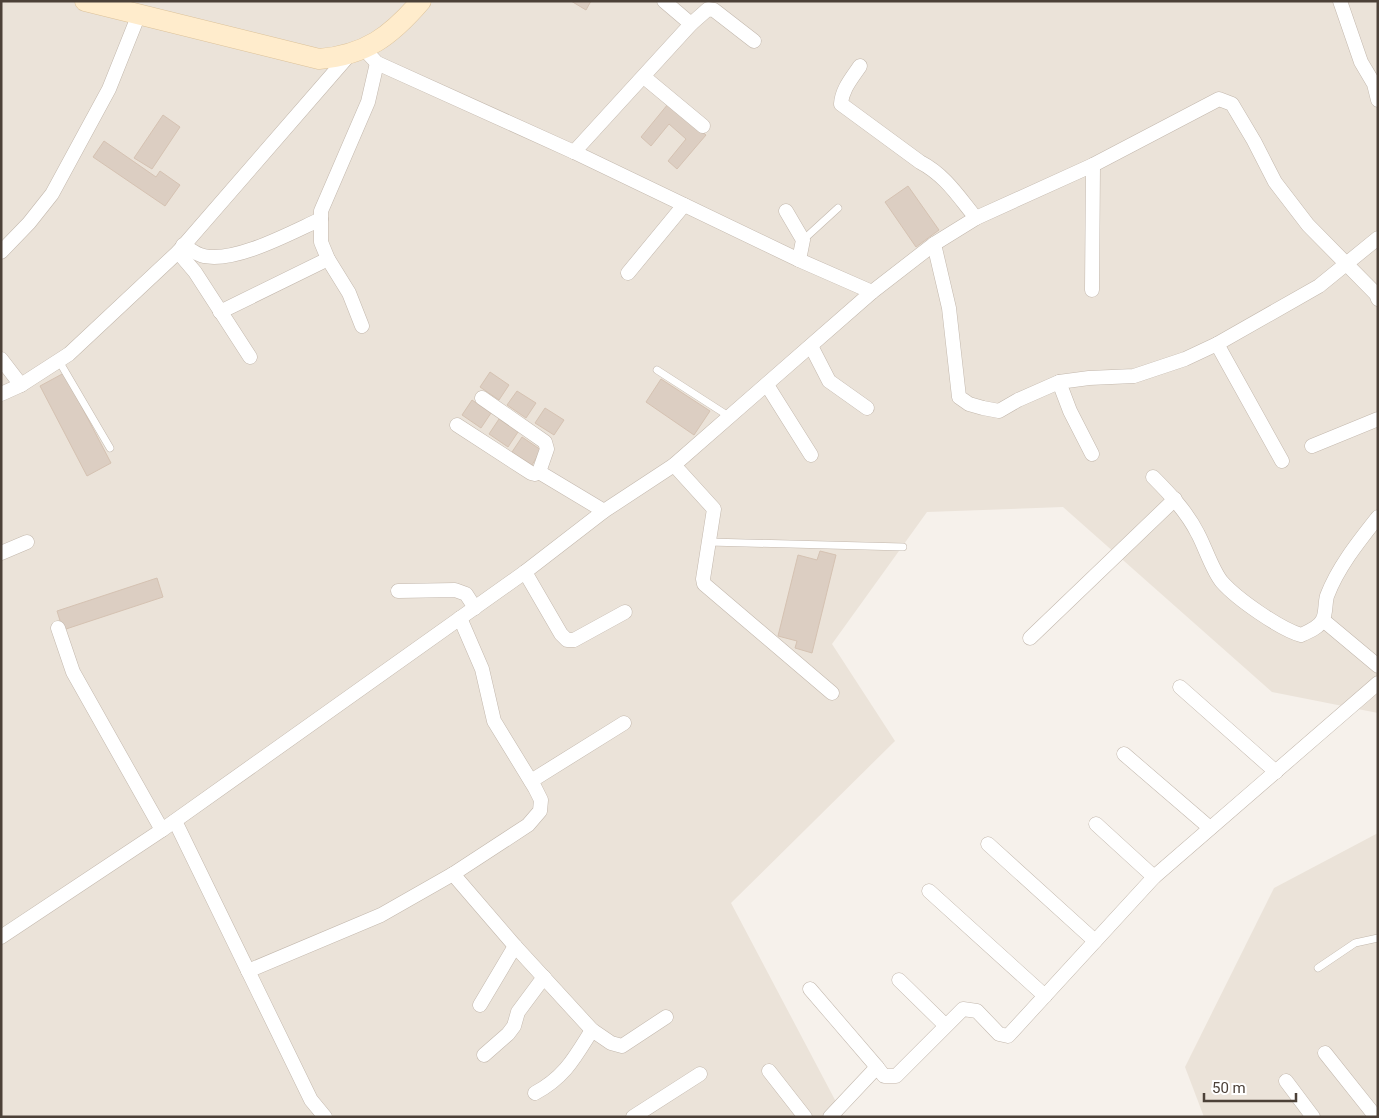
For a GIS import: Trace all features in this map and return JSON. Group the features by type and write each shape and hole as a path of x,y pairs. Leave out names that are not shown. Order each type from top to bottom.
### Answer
{"main road":[{"path":"85,1 319,59 363,56 403,22 421,1"}],"street":[{"path":"664,1 691,24"},
{"path":"1340,1 1361,62 1376,83 1378,100"},
{"path":"574,152 691,24 708,9 712,8 754,41"},
{"path":"1,252 30,223 52,194 110,89 139,14"},
{"path":"363,56 574,152 799,260 872,292"},
{"path":"362,326 348,293 328,259 321,242 321,211 368,102 363,56"},
{"path":"1,394 21,385 69,354 180,249 363,56"},
{"path":"860,66 846,86 841,104 920,162 934,169 943,177 976,218"},
{"path":"644,77 702,126"},
{"path":"1,937 175,821 525,572 604,511 674,465 872,292 934,244 976,218 1093,165 1219,99 1232,104 1275,182 1308,225 1376,294 1378,299"},
{"path":"1092,290 1093,165"},
{"path":"628,273 684,205"},
{"path":"786,211 803,240 799,260"},
{"path":"180,249 203,256 227,257 256,247 321,219"},
{"path":"934,244 949,308 959,397 969,404 999,411 1059,382 1088,378 1134,376 1185,359 1217,344 1319,286 1378,238"},
{"path":"180,249 250,357"},
{"path":"220,312 328,259"},
{"path":"1217,344 1282,461"},
{"path":"811,346 829,382 867,408"},
{"path":"1,359 21,385"},
{"path":"1059,382 1070,411 1092,454"},
{"path":"767,385 811,455"},
{"path":"482,398 545,442 547,449 539,472"},
{"path":"1312,446 1378,418"},
{"path":"457,425 531,473 539,472 604,511"},
{"path":"674,465 714,509 703,579 704,584 832,693"},
{"path":"1153,477 1175,499 1197,532 1221,581 1242,600 1290,632 1301,636 1323,620 1327,598 1336,576 1353,549 1378,517"},
{"path":"1030,638 1175,499"},
{"path":"1,553 26,542"},
{"path":"525,572 561,634 567,640 574,640 625,612"},
{"path":"398,591 455,590 466,594 475,608"},
{"path":"248,971 381,915 453,874 528,825 540,811 541,800 531,780 494,721 482,669 460,618"},
{"path":"1323,620 1378,666"},
{"path":"58,628 73,672 162,830"},
{"path":"810,989 884,1076 896,1076 963,1008 977,1011 999,1034 1008,1036 1154,877 1378,684"},
{"path":"1180,687 1276,772"},
{"path":"531,780 624,724"},
{"path":"1124,754 1210,828"},
{"path":"175,821 311,1100 325,1117"},
{"path":"1096,824 1154,877"},
{"path":"988,844 1095,941"},
{"path":"453,874 515,946 592,1030 611,1043 622,1046 666,1017"},
{"path":"929,891 1045,996"},
{"path":"480,1005 515,946"},
{"path":"484,1055 508,1034 514,1026 518,1012 544,977"},
{"path":"899,980 945,1025"},
{"path":"535,1093 550,1085 567,1069 592,1030"},
{"path":"1325,1053 1377,1117"},
{"path":"830,1117 877,1067"},
{"path":"769,1071 805,1117"},
{"path":"632,1117 700,1074"},
{"path":"1286,1081 1313,1117"}],"lane":[{"path":"803,240 838,208"},
{"path":"59,361 110,448"},
{"path":"657,370 731,417"},
{"path":"709,542 903,547"},
{"path":"1318,968 1355,943 1378,938"}],"shaded area":[{"path":"1,1 1378,1 1378,713 1272,692 1063,507 927,512 832,644 895,741 731,903 844,1117 1,1117"},
{"path":"1378,833 1378,1117 1204,1117 1185,1067 1274,888"}],"building":[{"path":"571,1 591,1 586,10"},
{"path":"668,104 706,135 677,169 668,161 686,139 669,124 651,146 641,137"},
{"path":"163,115 180,127 152,169 134,158"},
{"path":"104,141 156,177 160,171 180,185 165,206 93,157"},
{"path":"908,186 939,230 916,247 885,202"},
{"path":"490,372 509,385 499,400 480,387"},
{"path":"64,373 111,463 87,476 40,386"},
{"path":"661,379 710,411 694,435 646,402"},
{"path":"517,391 536,403 526,418 507,405"},
{"path":"472,400 491,413 481,428 462,415"},
{"path":"545,408 564,420 554,435 535,423"},
{"path":"499,419 518,432 508,447 489,434"},
{"path":"522,437 541,450 532,465 512,452"},
{"path":"820,551 836,555 812,653 795,648 797,641 778,636 798,555 817,560"},
{"path":"157,578 163,597 63,630 57,611"}]}
